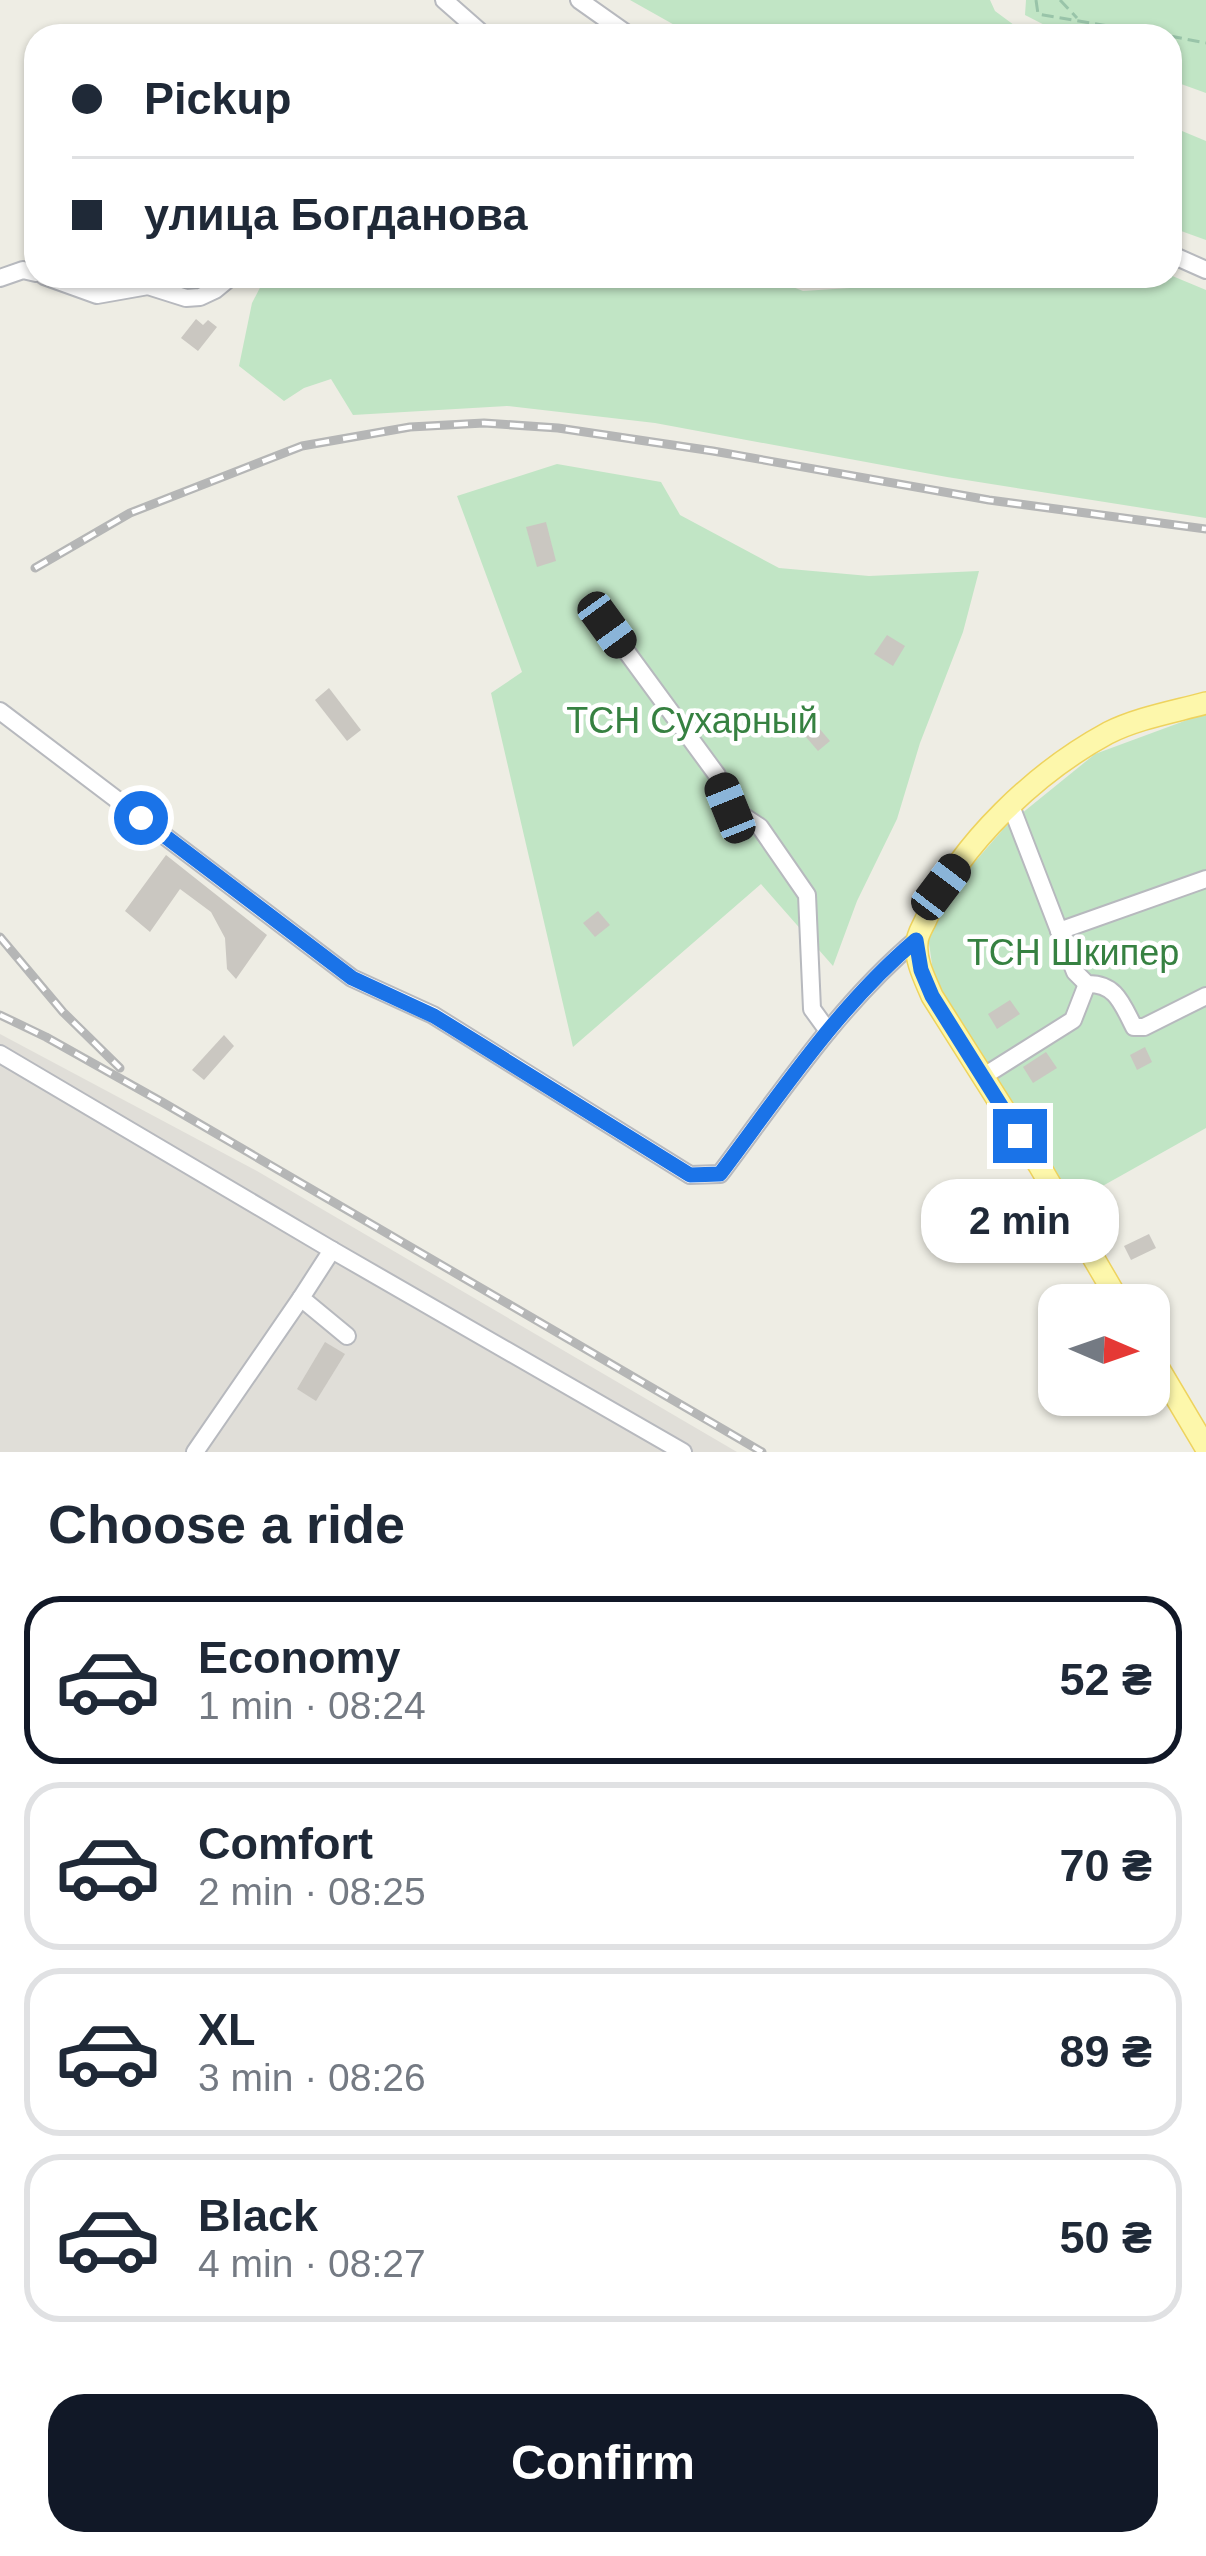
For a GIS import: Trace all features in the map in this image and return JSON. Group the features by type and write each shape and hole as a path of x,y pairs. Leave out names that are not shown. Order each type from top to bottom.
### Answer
{"main road":[{"path":"1108,1284 932,996 916,940 941,887 974,843 1076,753 1112,731 1206,704"},
{"path":"1170,1387 1206,1448"}],"lane":[{"path":"444,0 471,24"},
{"path":"579,0 613,24"},
{"path":"79,288 98,295 137,288"},
{"path":"154,288 186,298 217,288"},
{"path":"607,625 717,775 730,808 760,827 807,895 812,1009 828,1031"},
{"path":"0,711 352,978 434,1016 690,1175 720,1174 828,1031 882,969 916,940"},
{"path":"1011,806 1075,972 1087,984 1102,984 1116,992 1134,1028 1206,996"},
{"path":"1059,931 1206,879"},
{"path":"984,1076 1073,1020 1087,984"},
{"path":"0,1054 683,1452"},
{"path":"195,1452 332,1250"},
{"path":"301,1298 346,1336"}],"path":[{"path":"1036,0 1038,14 1105,24"},
{"path":"1060,0 1079,19"}],"shaded area":[{"path":"0,1034 257,1171 737,1452 0,1452"}],"green space":[{"path":"630,0 990,0 995,11 1013,24 673,24"},
{"path":"1026,0 1206,0 1206,93 1182,84 1182,24 1043,24 1025,15"},
{"path":"1182,131 1206,141 1206,240 1182,231"},
{"path":"1182,280 1206,290 1206,518 947,477 655,423 507,406 353,415 331,379 284,401 239,366 252,303 260,288 1182,288"},
{"name":"ТСН Сухарный","path":"557,464 661,482 680,515 779,568 869,576 979,571 963,632 920,743 897,819 857,901 833,966 761,884 573,1047 491,693 522,672 457,496"},
{"name":"ТСН Шкипер","path":"1206,713 1206,1128 1074,1202 935,986 928,936 947,894 1005,827 1095,754"}],"building":[{"path":"196,319 217,327 198,351 181,338"},
{"path":"546,522 556,561 537,567 526,527"},
{"path":"887,635 905,646 893,666 874,654"},
{"path":"329,688 361,730 347,741 315,700"},
{"path":"812,720 830,741 818,751 800,730"},
{"path":"166,855 267,935 236,979 227,969 225,938 211,912 180,889 150,932 125,911"},
{"path":"598,911 610,925 595,937 583,923"},
{"path":"1010,1000 1020,1014 997,1029 988,1014"},
{"path":"224,1035 234,1046 204,1080 192,1070"},
{"path":"1145,1047 1152,1062 1137,1070 1130,1055"},
{"path":"1046,1052 1057,1068 1033,1083 1023,1067"},
{"path":"1149,1234 1156,1248 1131,1260 1124,1246"},
{"path":"325,1342 345,1354 316,1401 297,1389"}],"railway":[{"path":"35,568 130,513 302,446 410,427 484,423 558,428 989,500 1206,529"},
{"path":"0,937 63,1012 120,1068"},
{"path":"0,1015 162,1102 762,1452"}],"route":[{"path":"141,818 352,978 434,1016 690,1175 720,1174 828,1031 882,969 916,940 932,996 1020,1136"}]}
